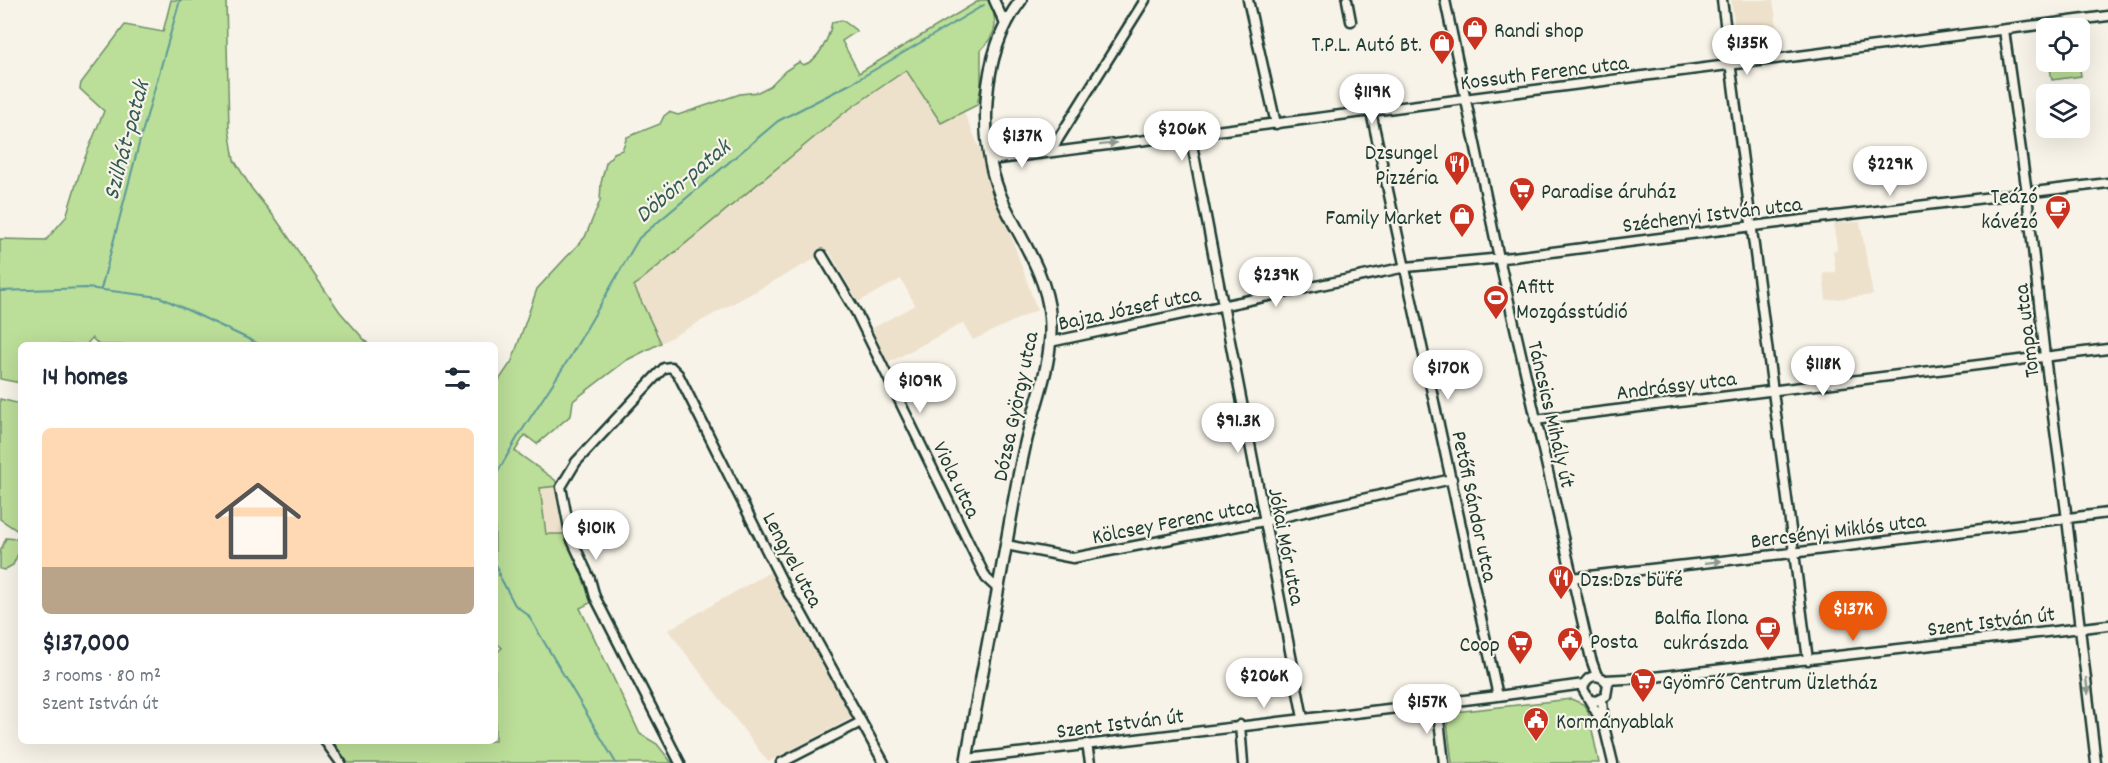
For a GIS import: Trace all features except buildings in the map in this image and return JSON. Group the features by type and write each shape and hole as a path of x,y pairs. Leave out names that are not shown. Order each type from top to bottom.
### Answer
{"main road":[{"name":"Dózsa György utca","path":"967,761 1026,441 1046,367 1050,342 1047,293 1003,202 991,160 987,113 990,68 999,37 1021,0"}],"street":[{"path":"994,0 1005,24"},
{"path":"1050,152 1145,0"},
{"path":"1248,0 1276,124"},
{"path":"1347,0 1351,21"},
{"name":"Táncsics Mihály út","path":"1445,0 1499,258 1594,679 1608,690"},
{"path":"1722,0 1792,553 1808,660"},
{"name":"Kossuth Ferenc utca","path":"991,160 2004,30 2106,14"},
{"name":"Tompa utca","path":"2004,30 2027,194 2096,763"},
{"name":"Petőfi Sándor utca","path":"1371,112 1498,696"},
{"name":"Jókai Mór utca","path":"1190,134 1303,718"},
{"name":"Széchenyi István utca","path":"1499,258 2108,183"},
{"name":"Viola utca","path":"822,255 856,312 986,578 998,589"},
{"name":"Bajza József utca","path":"1050,342 1406,267 1499,258"},
{"name":"Andrássy utca","path":"1535,420 2108,349"},
{"name":"Lengyel utca","path":"680,763 598,604 571,538 561,487 576,462 649,383 664,368 671,367 675,369 733,479 789,595 799,609 884,763"},
{"name":"Kölcsey Ferenc utca","path":"1006,545 1073,558 1264,521 1452,479"},
{"name":"Bercsényi Miklós utca","path":"1571,578 2108,513"},
{"name":"Szent István út","path":"967,761 1240,725 1564,688 1594,679 1627,680 2108,624"},
{"path":"1594,679 1587,696 1604,726"},
{"name":"Szent István út","path":"1608,690 1627,680"},
{"name":"Szent István út","path":"1564,688 1602,700"},
{"path":"1608,690 1602,700 1604,726 1613,763"},
{"path":"1437,703 1444,763"},
{"path":"781,763 861,722"},
{"path":"1240,725 1243,763"},
{"path":"327,744 341,763"},
{"path":"1087,744 1090,763"}],"shaded area":[{"path":"1731,0 1773,0 1781,51 1739,55"},
{"path":"906,69 941,123 964,112 985,161 1037,310 973,340 963,323 888,363 871,329 915,305 901,279 858,302 829,251 661,343 634,286 845,112"},
{"path":"1860,222 1873,295 1826,300 1823,273 1836,272 1833,251 1837,250 1834,223"},
{"path":"558,486 568,534 546,535 540,488"},
{"path":"770,572 852,718 768,762 668,630"}],"green space":[{"path":"171,0 226,0 229,129 234,160 252,189 276,219 340,312 366,342 96,342 92,338 89,342 18,342 18,382 0,379 0,239 46,240 66,217 82,165 104,111 80,89 81,83 125,25 163,32"},
{"path":"980,0 990,0 995,26 994,32 981,50 981,87 977,105 941,123 906,70 845,112 634,286 661,343 627,360 573,401 571,415 537,444 525,435 515,451 555,480 558,486 540,488 546,534 568,534 568,540 592,602 580,608 640,734 657,744 672,763 348,763 334,744 498,744 498,651 502,648 498,644 498,382 512,361 537,289 585,237 600,201 601,183 606,163 614,153 622,150 627,137 660,124 669,112 678,115 740,94 758,92 770,86 785,71 799,62 803,65 809,63 826,42 832,22 842,20 857,31 842,41 859,73"},
{"path":"2051,72 2080,72 2081,76 2052,80"},
{"path":"0,399 18,403 18,531 0,519"},
{"path":"6,538 18,539 18,554 13,565 4,570 0,569 0,552"},
{"path":"1571,699 1583,704 1588,711 1599,763 1452,763 1446,713"}],"waterway":[{"name":"Szilhát-patak","path":"101,289 180,0"},
{"name":"Döbön-patak","path":"498,472 517,438 570,357 639,238 778,121 852,83 984,5"},
{"path":"0,291 87,288 160,297 255,342"},
{"path":"498,568 499,575 515,605 528,615 616,763"}],"place":[{"name":"Randi shop","path":"1475,52"},
{"name":"T.P.L. Autó Bt.","path":"1442,66"},
{"name":"Dzsungel Pizzéria","path":"1457,187"},
{"name":"Paradise áruház","path":"1522,213"},
{"name":"Teázó kávézó","path":"2058,231"},
{"name":"Family Market","path":"1462,239"},
{"name":"Afitt Mozgásstúdió","path":"1496,321"},
{"name":"Dzs.Dzs büfé","path":"1561,601"},
{"name":"Balfia Ilona cukrászda","path":"1768,652"},
{"name":"Posta","path":"1570,663"},
{"name":"Coop","path":"1520,666"},
{"name":"Gyömrő Centrum Üzletház","path":"1643,704"},
{"name":"Kormányablak","path":"1536,743"}]}
